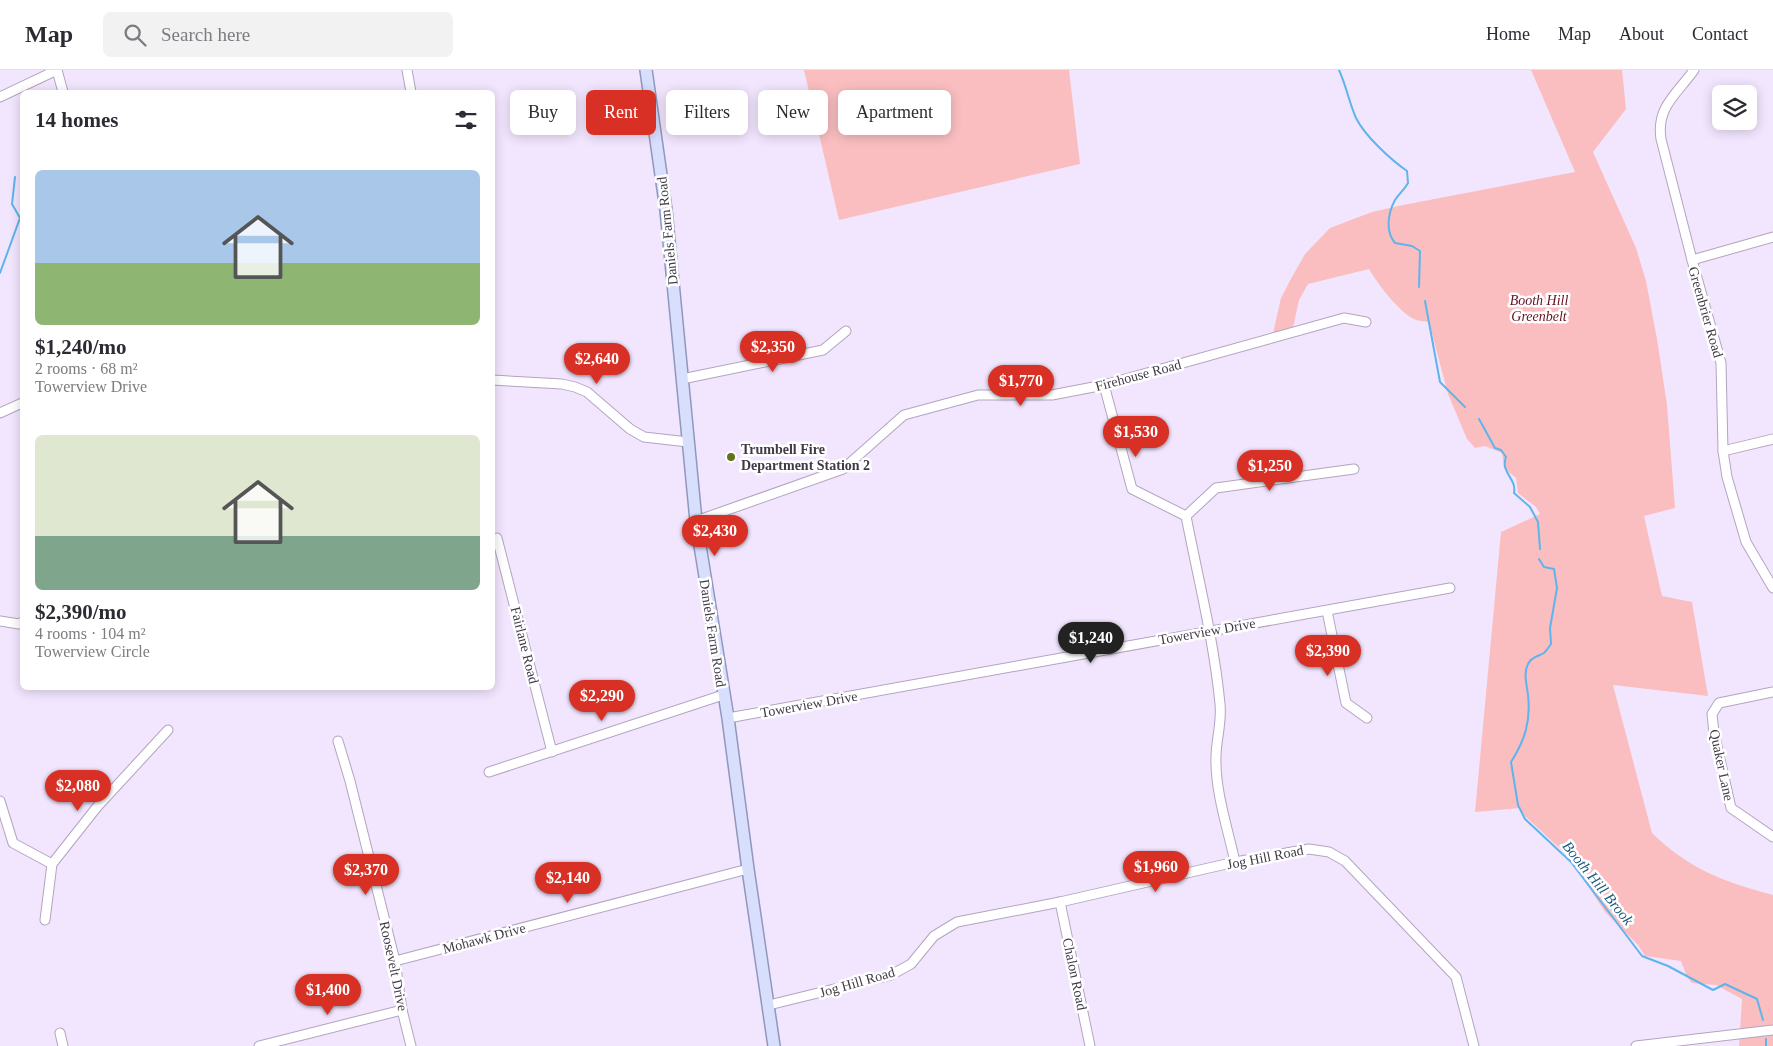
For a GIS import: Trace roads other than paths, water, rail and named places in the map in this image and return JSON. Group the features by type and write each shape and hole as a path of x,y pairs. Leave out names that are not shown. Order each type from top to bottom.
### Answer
{"main road":[{"name":"Daniels Farm Road","path":"646,70 666,210 696,521 728,718 774,1046"}],"street":[{"path":"0,97 57,70 62,90"},
{"path":"406,70 411,90"},
{"name":"Greenbrier Road","path":"1694,70 1662,112 1659,128 1692,260 1721,363 1723,452 1727,477 1746,542 1773,588"},
{"path":"1692,260 1773,237"},
{"name":"Firehouse Road","path":"696,521 843,469 904,415 978,395 1052,395 1104,385 1344,318 1366,322"},
{"path":"682,379 823,350 846,331"},
{"path":"495,380 562,384 575,387 587,392 630,429 644,437 688,442"},
{"path":"1104,385 1132,489 1186,516"},
{"path":"0,413 20,404"},
{"path":"1723,452 1773,439"},
{"path":"1186,516 1216,488 1354,469"},
{"path":"1186,516 1209,631 1220,705 1220,731 1216,756 1219,788 1235,862"},
{"name":"Fairlane Road","path":"498,538 552,752"},
{"name":"Towerview Drive","path":"728,718 1450,588"},
{"path":"1327,611 1346,703 1367,718"},
{"path":"0,621 20,623"},
{"name":"Quaker Lane","path":"1773,692 1719,703 1712,714 1714,733 1731,808 1773,836"},
{"path":"489,772 723,695"},
{"path":"45,920 52,864 97,807 168,730"},
{"name":"Roosevelt Drive","path":"338,741 350,781 395,961 402,1010 412,1046"},
{"path":"0,800 13,843 52,864"},
{"name":"Jog Hill Road","path":"769,1005 891,975 912,964 934,936 957,922 1060,902 1235,862 1309,849 1329,852 1345,861 1456,976 1474,1046"},
{"name":"Mohawk Drive","path":"395,961 748,869"},
{"name":"Chalon Road","path":"1060,902 1090,1046"},
{"path":"259,1046 402,1010"},
{"path":"1636,1046 1773,1030"},
{"path":"60,1032 63,1046"}],"waterway":[{"name":"Booth Hill Brook","path":"1339,70 1360,125 1378,147 1407,171 1408,183 1395,200 1389,216 1389,228 1395,243 1412,246 1420,251 1419,287"},
{"path":"0,273 20,218 12,204 15,177"},
{"name":"Booth Hill Brook","path":"1425,301 1440,382 1465,407"},
{"name":"Booth Hill Brook","path":"1479,419 1495,448 1501,450 1506,457 1505,467 1513,483 1514,493 1530,507 1538,522 1540,549"},
{"name":"Booth Hill Brook","path":"1539,559 1544,567 1554,569 1557,588 1550,628 1551,644 1544,653 1531,660 1526,671 1529,704 1528,722 1520,746 1511,762 1518,805 1525,819 1571,862 1642,956 1668,966 1713,990 1725,984 1757,999 1763,1020"},
{"name":"Booth Hill Brook","path":"1766,1039 1766,1046"}],"place":[{"name":"Trumbell Fire Department Station 2","path":"731,457"}],"park label":[{"name":"Booth Hill Greenbelt","path":"1539,308"}]}
